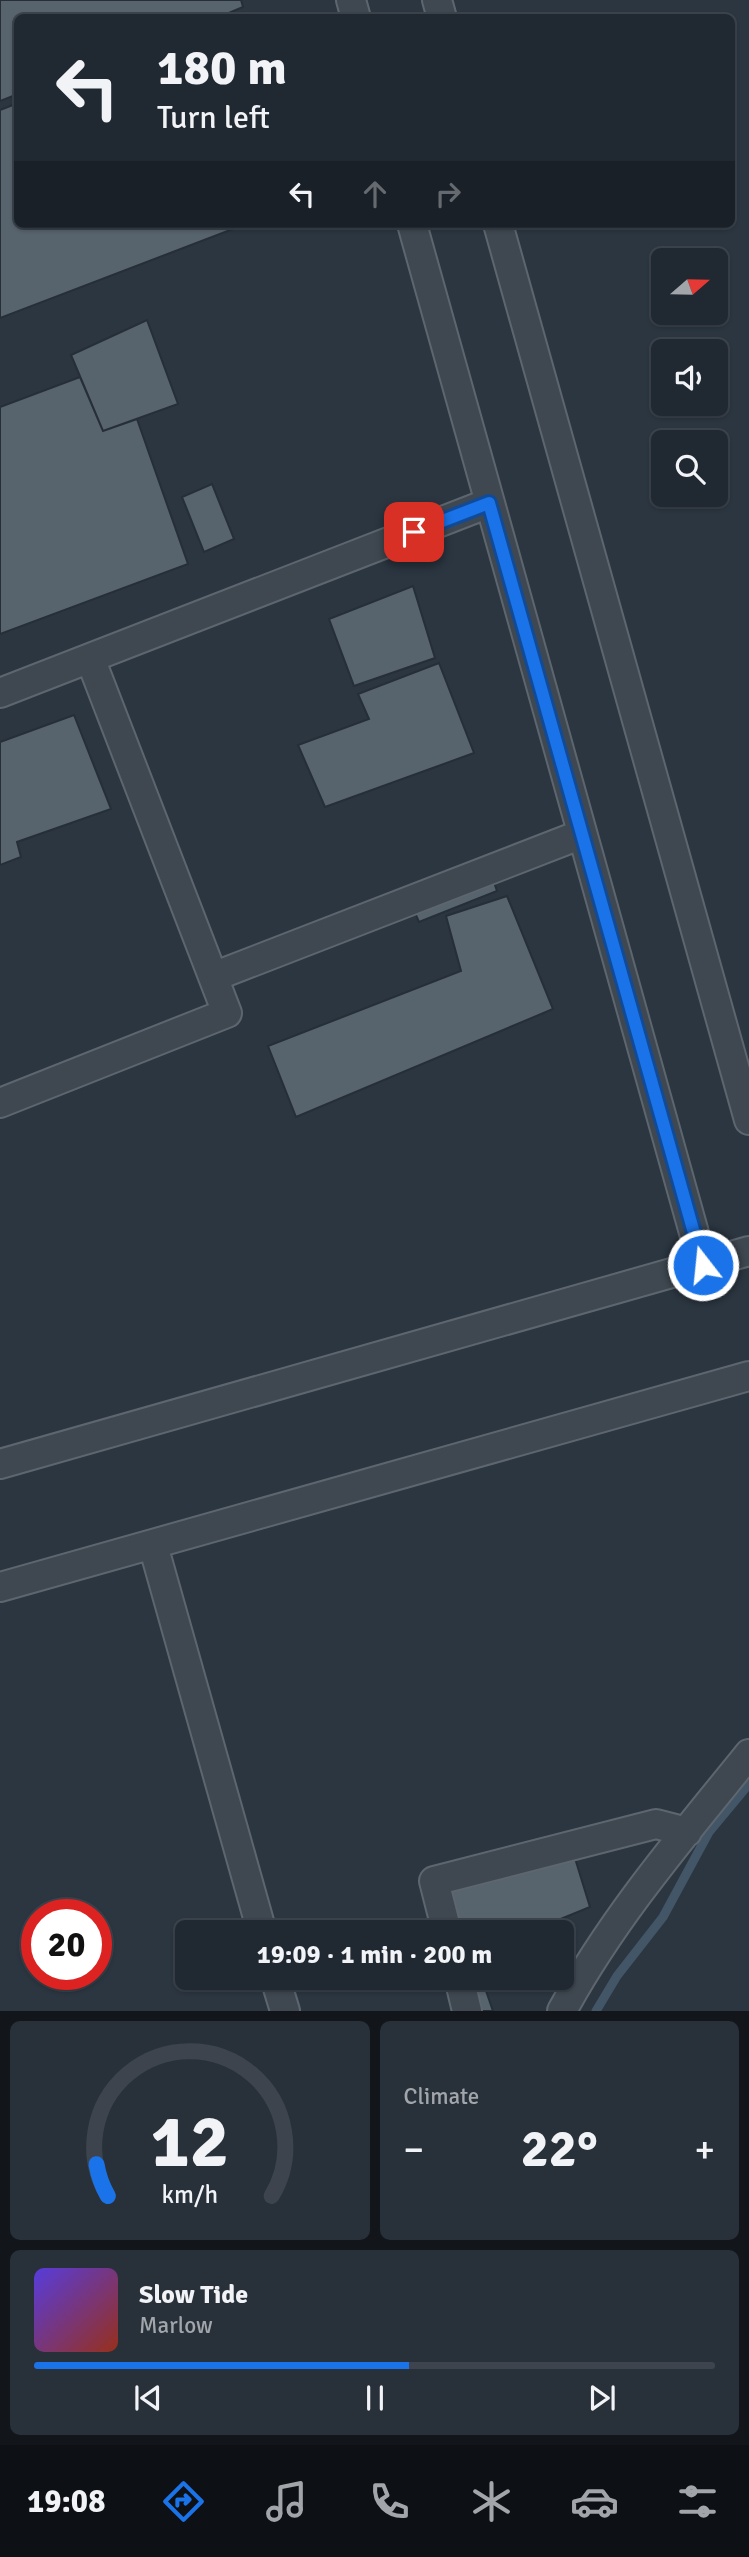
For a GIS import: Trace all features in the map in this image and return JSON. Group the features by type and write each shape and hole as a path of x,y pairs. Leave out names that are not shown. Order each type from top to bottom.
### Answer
{"street":[{"path":"413,228 703,1265"},
{"path":"499,228 749,1120"},
{"path":"0,693 489,503"},
{"path":"0,1103 228,1013 90,658"},
{"path":"213,976 582,834"},
{"path":"0,1464 749,1251"},
{"path":"0,1587 749,1376"},
{"path":"153,1545 259,1920"},
{"path":"562,2011 625,1909 749,1754"},
{"path":"444,1920 434,1881 656,1824 687,1832"},
{"path":"279,1990 285,2011"},
{"path":"462,1990 467,2011"}],"building":[{"path":"0,0 241,0 243,7 226,14 14,14 14,96 0,101"},
{"path":"14,105 14,228 236,228 0,318 0,110"},
{"path":"147,320 178,404 103,431 71,355"},
{"path":"80,377 103,431 137,419 188,564 0,634 0,407"},
{"path":"212,484 234,539 204,552 182,497"},
{"path":"413,586 435,658 354,686 329,619"},
{"path":"439,663 474,753 325,807 298,745 369,719 358,694"},
{"path":"74,715 111,809 17,842 21,857 0,865 0,742"},
{"path":"485,856 497,891 419,922 404,888"},
{"path":"507,896 553,1009 296,1117 268,1046 461,971 446,916"},
{"path":"574,1855 590,1907 558,1920 453,1920 445,1891"},
{"path":"472,1990 486,1990 493,2011 478,2011"}],"waterway":[{"path":"596,2011 617,1976 663,1917 709,1832 749,1784"}],"route":[{"path":"414,532 489,503 703,1265"}]}
